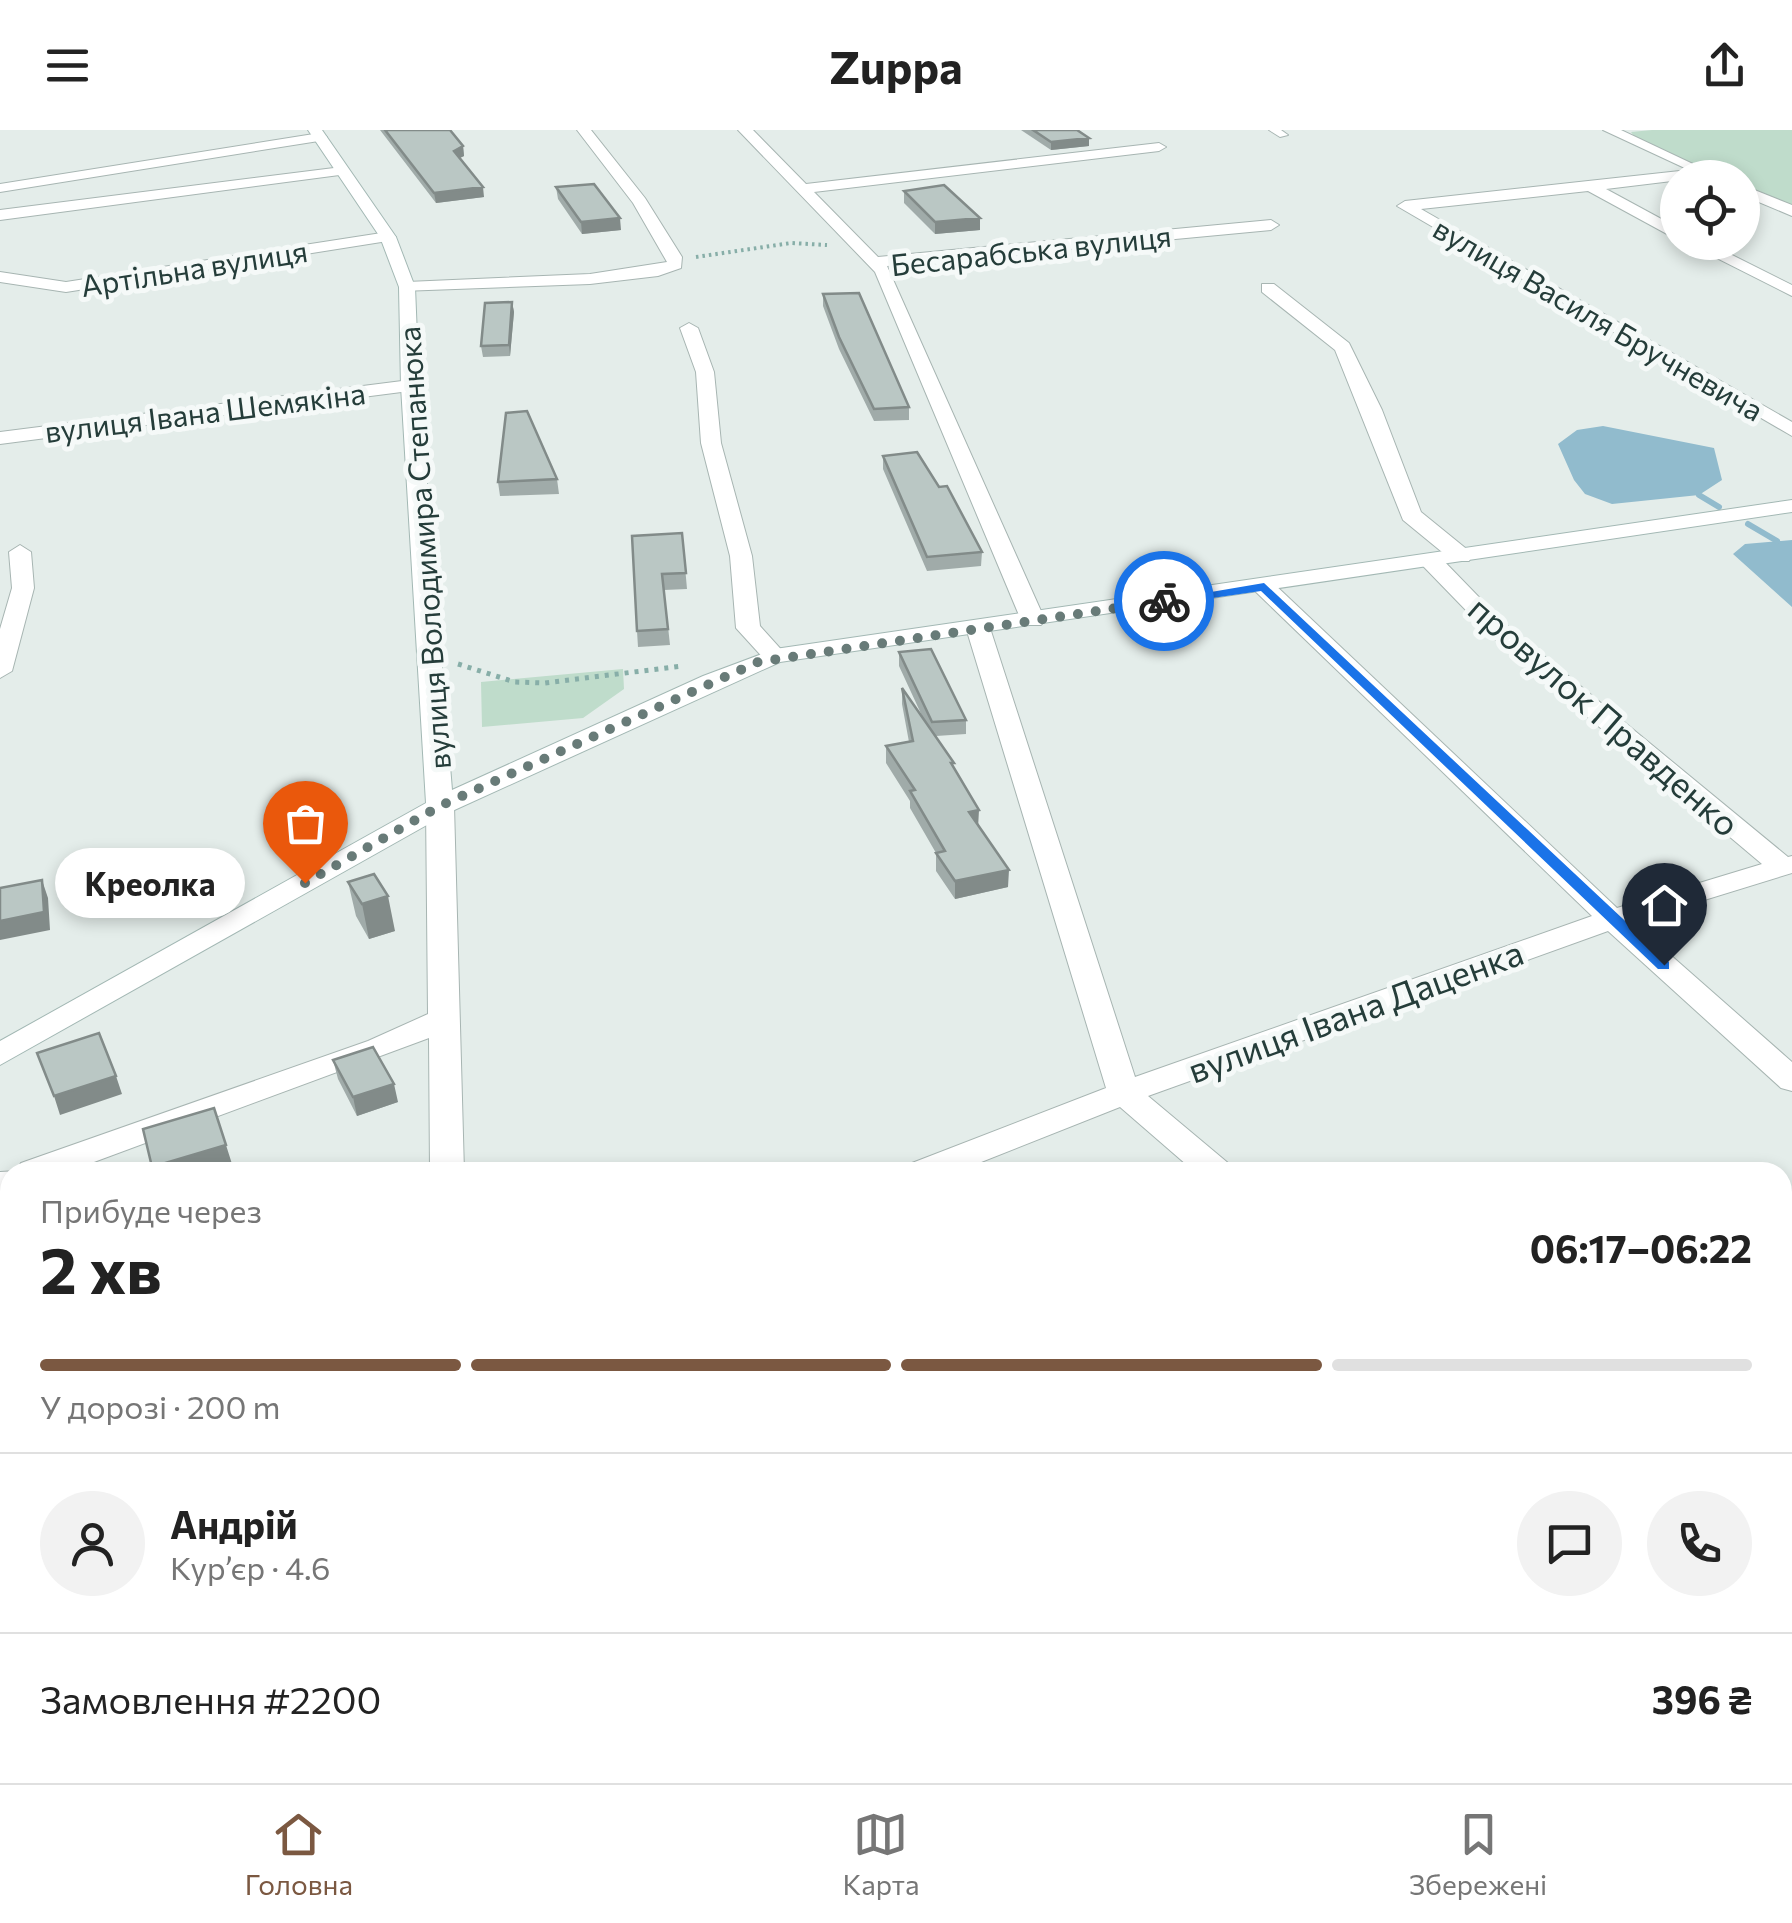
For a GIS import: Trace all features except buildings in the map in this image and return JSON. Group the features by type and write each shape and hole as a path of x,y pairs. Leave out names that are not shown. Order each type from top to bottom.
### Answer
{"street":[{"path":"407,288 655,272 675,265 640,201 584,130"},
{"path":"745,130 870,257"},
{"path":"1108,130 1125,153"},
{"path":"1610,130 1677,160"},
{"path":"0,188 318,134"},
{"name":"вулиця Володимира Степанюка","path":"318,134 388,237 407,288 410,386 440,806 447,1162"},
{"path":"802,189 1160,148"},
{"path":"0,215 342,171"},
{"path":"1590,186 1660,180"},
{"path":"1590,186 1660,227"},
{"name":"вулиця Василя Бручневича","path":"1590,186 1406,206 1792,430"},
{"path":"1760,197 1792,211"},
{"name":"Бесарабська вулиця","path":"1033,620 870,257 1271,225"},
{"name":"Артільна вулиця","path":"0,277 66,288 388,237"},
{"path":"1729,260 1792,292"},
{"name":"провулок Правденко","path":"1268,288 1342,348 1372,410 1411,515 1462,556"},
{"path":"689,328 706,372 711,443 741,556 748,628 766,659"},
{"name":"вулиця Івана Шемякіна","path":"0,438 410,386"},
{"path":"0,1056 440,806 766,659 1792,506"},
{"path":"0,671 23,588 20,552"},
{"name":"провулок Правденко","path":"1431,562 1497,629 1787,865"},
{"path":"1264,587 1612,919 1792,1080"},
{"path":"978,628 1124,1093 1204,1162"},
{"name":"вулиця Івана Даценка","path":"949,1162 1124,1093 1612,919 1787,865"},
{"path":"61,1162 379,1048 444,1019"}],"path":[{"path":"675,260 791,243 870,257"},
{"path":"428,655 515,682 546,683 663,667 766,659"}],"green space":[{"path":"1792,130 1792,208 1760,194 1760,160 1683,160 1638,141 1631,132"},
{"path":"623,669 624,689 583,718 482,727 481,682"}],"water":[{"path":"1603,426 1714,448 1722,480 1699,495 1612,504 1585,494 1574,480 1558,444 1577,430"},
{"path":"1792,540 1792,607 1733,554 1745,544"}],"waterway":[{"path":"1699,495 1719,507"},
{"path":"1748,524 1777,541"}],"way so far":[{"path":"305,883 440,806 775,656 1164,601"}],"place":[{"name":"Креолка","path":"305,883"}],"route":[{"path":"1164,601 1264,587 1664,965"}]}
